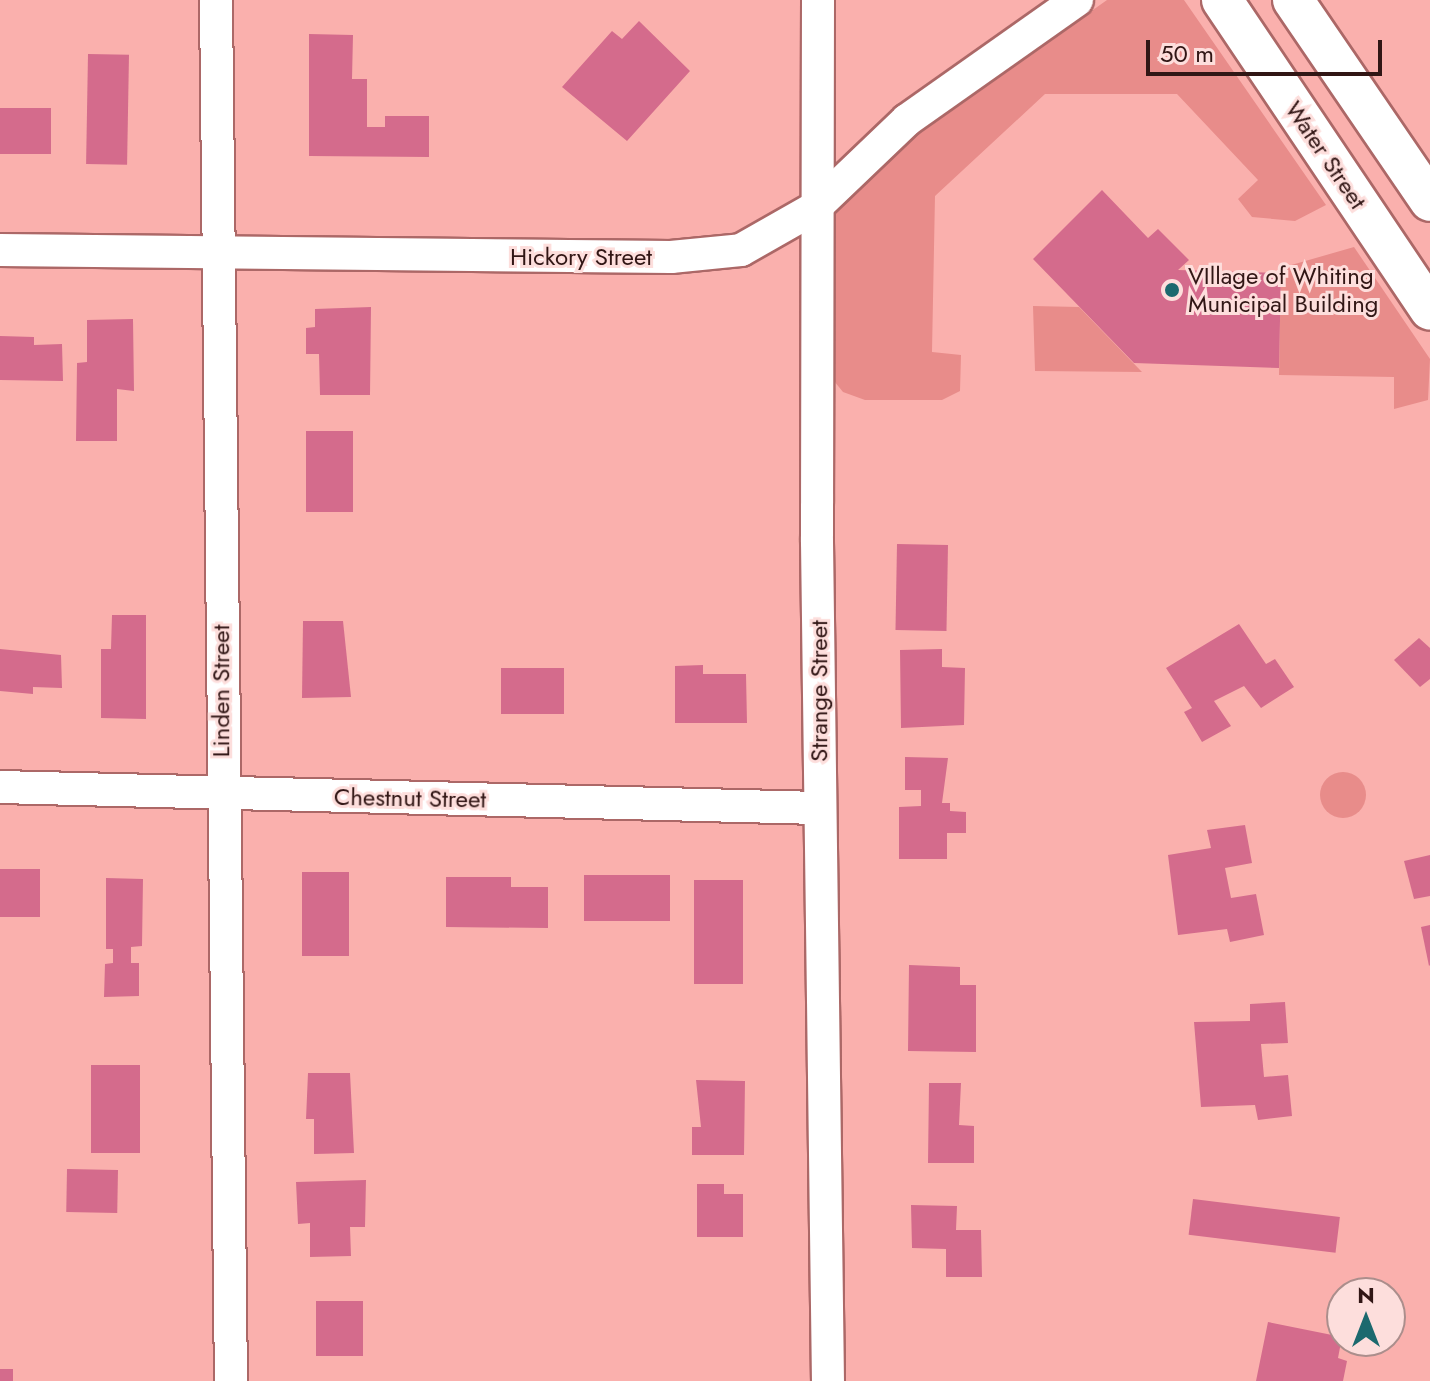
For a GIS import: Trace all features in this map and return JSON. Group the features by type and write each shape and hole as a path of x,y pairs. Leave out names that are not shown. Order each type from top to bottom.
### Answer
{"main road":[{"name":"Water Street","path":"1222,0 1430,310"},
{"path":"1293,0 1430,201"}],"street":[{"name":"Linden Street","path":"216,0 222,794 231,1381"},
{"name":"Strange Street","path":"818,0 815,208 828,1381"},
{"name":"Hickory Street","path":"0,250 218,255 671,257 741,250 815,208 907,120 1077,0"},
{"name":"Chestnut Street","path":"0,787 820,808"}],"shaded area":[{"path":"1107,0 1184,0 1326,205 1295,221 1252,217 1238,199 1258,180 1177,94 1045,94 935,196 932,352 961,355 960,391 942,400 865,400 843,392 830,376 830,226 841,199 869,169"},
{"path":"1354,247 1430,359 1428,400 1394,409 1394,377 1279,375 1281,268"},
{"path":"1033,306 1079,307 1142,372 1035,371"},
{"path":"1343,772 1359,779 1366,795 1359,811 1343,818 1327,811 1320,795 1327,779"}],"building":[{"path":"639,21 690,71 627,141 562,87 612,31 622,39"},
{"path":"309,34 353,35 352,79 367,79 367,127 385,127 385,116 429,116 429,157 309,156"},
{"path":"88,54 129,55 127,165 86,164"},
{"path":"0,108 51,108 51,154 0,154"},
{"name":"VIllage of Whiting Municipal Building","path":"1102,190 1148,238 1158,229 1189,260 1178,270 1281,273 1279,368 1134,363 1033,259"},
{"path":"371,307 370,395 320,395 319,354 306,354 306,328 315,327 315,309"},
{"path":"133,319 134,391 117,389 117,441 76,441 77,363 87,362 87,320"},
{"path":"0,336 34,337 34,345 62,344 63,381 0,380"},
{"path":"306,431 353,431 353,512 306,512"},
{"path":"897,544 948,545 946,631 895,630"},
{"path":"112,615 146,615 146,719 101,718 101,649 111,649"},
{"path":"303,621 343,621 351,697 302,698"},
{"path":"1239,624 1266,664 1275,659 1294,687 1261,708 1244,686 1214,701 1231,726 1202,742 1184,712 1192,708 1166,668"},
{"path":"1419,638 1430,648 1430,679 1420,687 1394,660"},
{"path":"0,649 61,655 62,688 33,687 33,694 0,691"},
{"path":"942,649 942,667 965,668 964,725 901,728 900,650"},
{"path":"703,665 703,674 746,674 747,723 675,723 675,666"},
{"path":"501,668 564,668 564,714 501,714"},
{"path":"905,757 948,758 942,803 950,803 950,811 966,812 966,833 947,833 947,859 899,859 899,807 921,806 921,790 905,790"},
{"path":"1245,825 1252,863 1225,868 1231,898 1256,894 1264,935 1230,942 1227,929 1178,935 1168,855 1211,848 1207,830"},
{"path":"1430,855 1430,896 1414,899 1404,861"},
{"path":"0,869 40,869 40,917 0,917"},
{"path":"302,872 349,872 349,956 302,956"},
{"path":"584,875 670,875 670,921 584,921"},
{"path":"446,877 511,877 511,887 548,887 548,928 446,927"},
{"path":"106,878 143,879 142,946 131,947 131,963 139,963 139,996 104,997 105,964 113,963 113,949 106,949"},
{"path":"694,880 743,880 743,984 694,984"},
{"path":"1430,925 1430,965 1429,966 1421,927"},
{"path":"909,965 960,967 960,985 976,985 976,1052 908,1051"},
{"path":"1285,1002 1288,1043 1261,1044 1264,1077 1288,1075 1292,1116 1258,1120 1255,1105 1201,1107 1194,1022 1250,1021 1250,1004"},
{"path":"91,1065 140,1065 140,1153 91,1153"},
{"path":"308,1073 350,1073 354,1153 314,1154 314,1119 306,1119"},
{"path":"696,1080 745,1081 744,1155 692,1155 692,1127 701,1127"},
{"path":"929,1083 961,1083 959,1125 974,1126 974,1163 928,1163"},
{"path":"67,1169 118,1170 117,1213 66,1212"},
{"path":"366,1180 365,1227 350,1227 351,1256 310,1257 310,1223 298,1224 296,1182"},
{"path":"697,1184 724,1184 724,1194 743,1194 743,1237 697,1237"},
{"path":"1193,1199 1340,1217 1336,1253 1189,1235"},
{"path":"911,1205 957,1206 956,1230 981,1230 982,1277 946,1277 946,1249 912,1248"},
{"path":"316,1301 363,1301 363,1356 316,1356"},
{"path":"1268,1322 1326,1334 1326,1357 1347,1361 1343,1381 1256,1381"},
{"path":"0,1369 13,1369 13,1381 0,1381"}],"place":[{"name":"VIllage of Whiting Municipal Building","path":"1172,290"}]}
